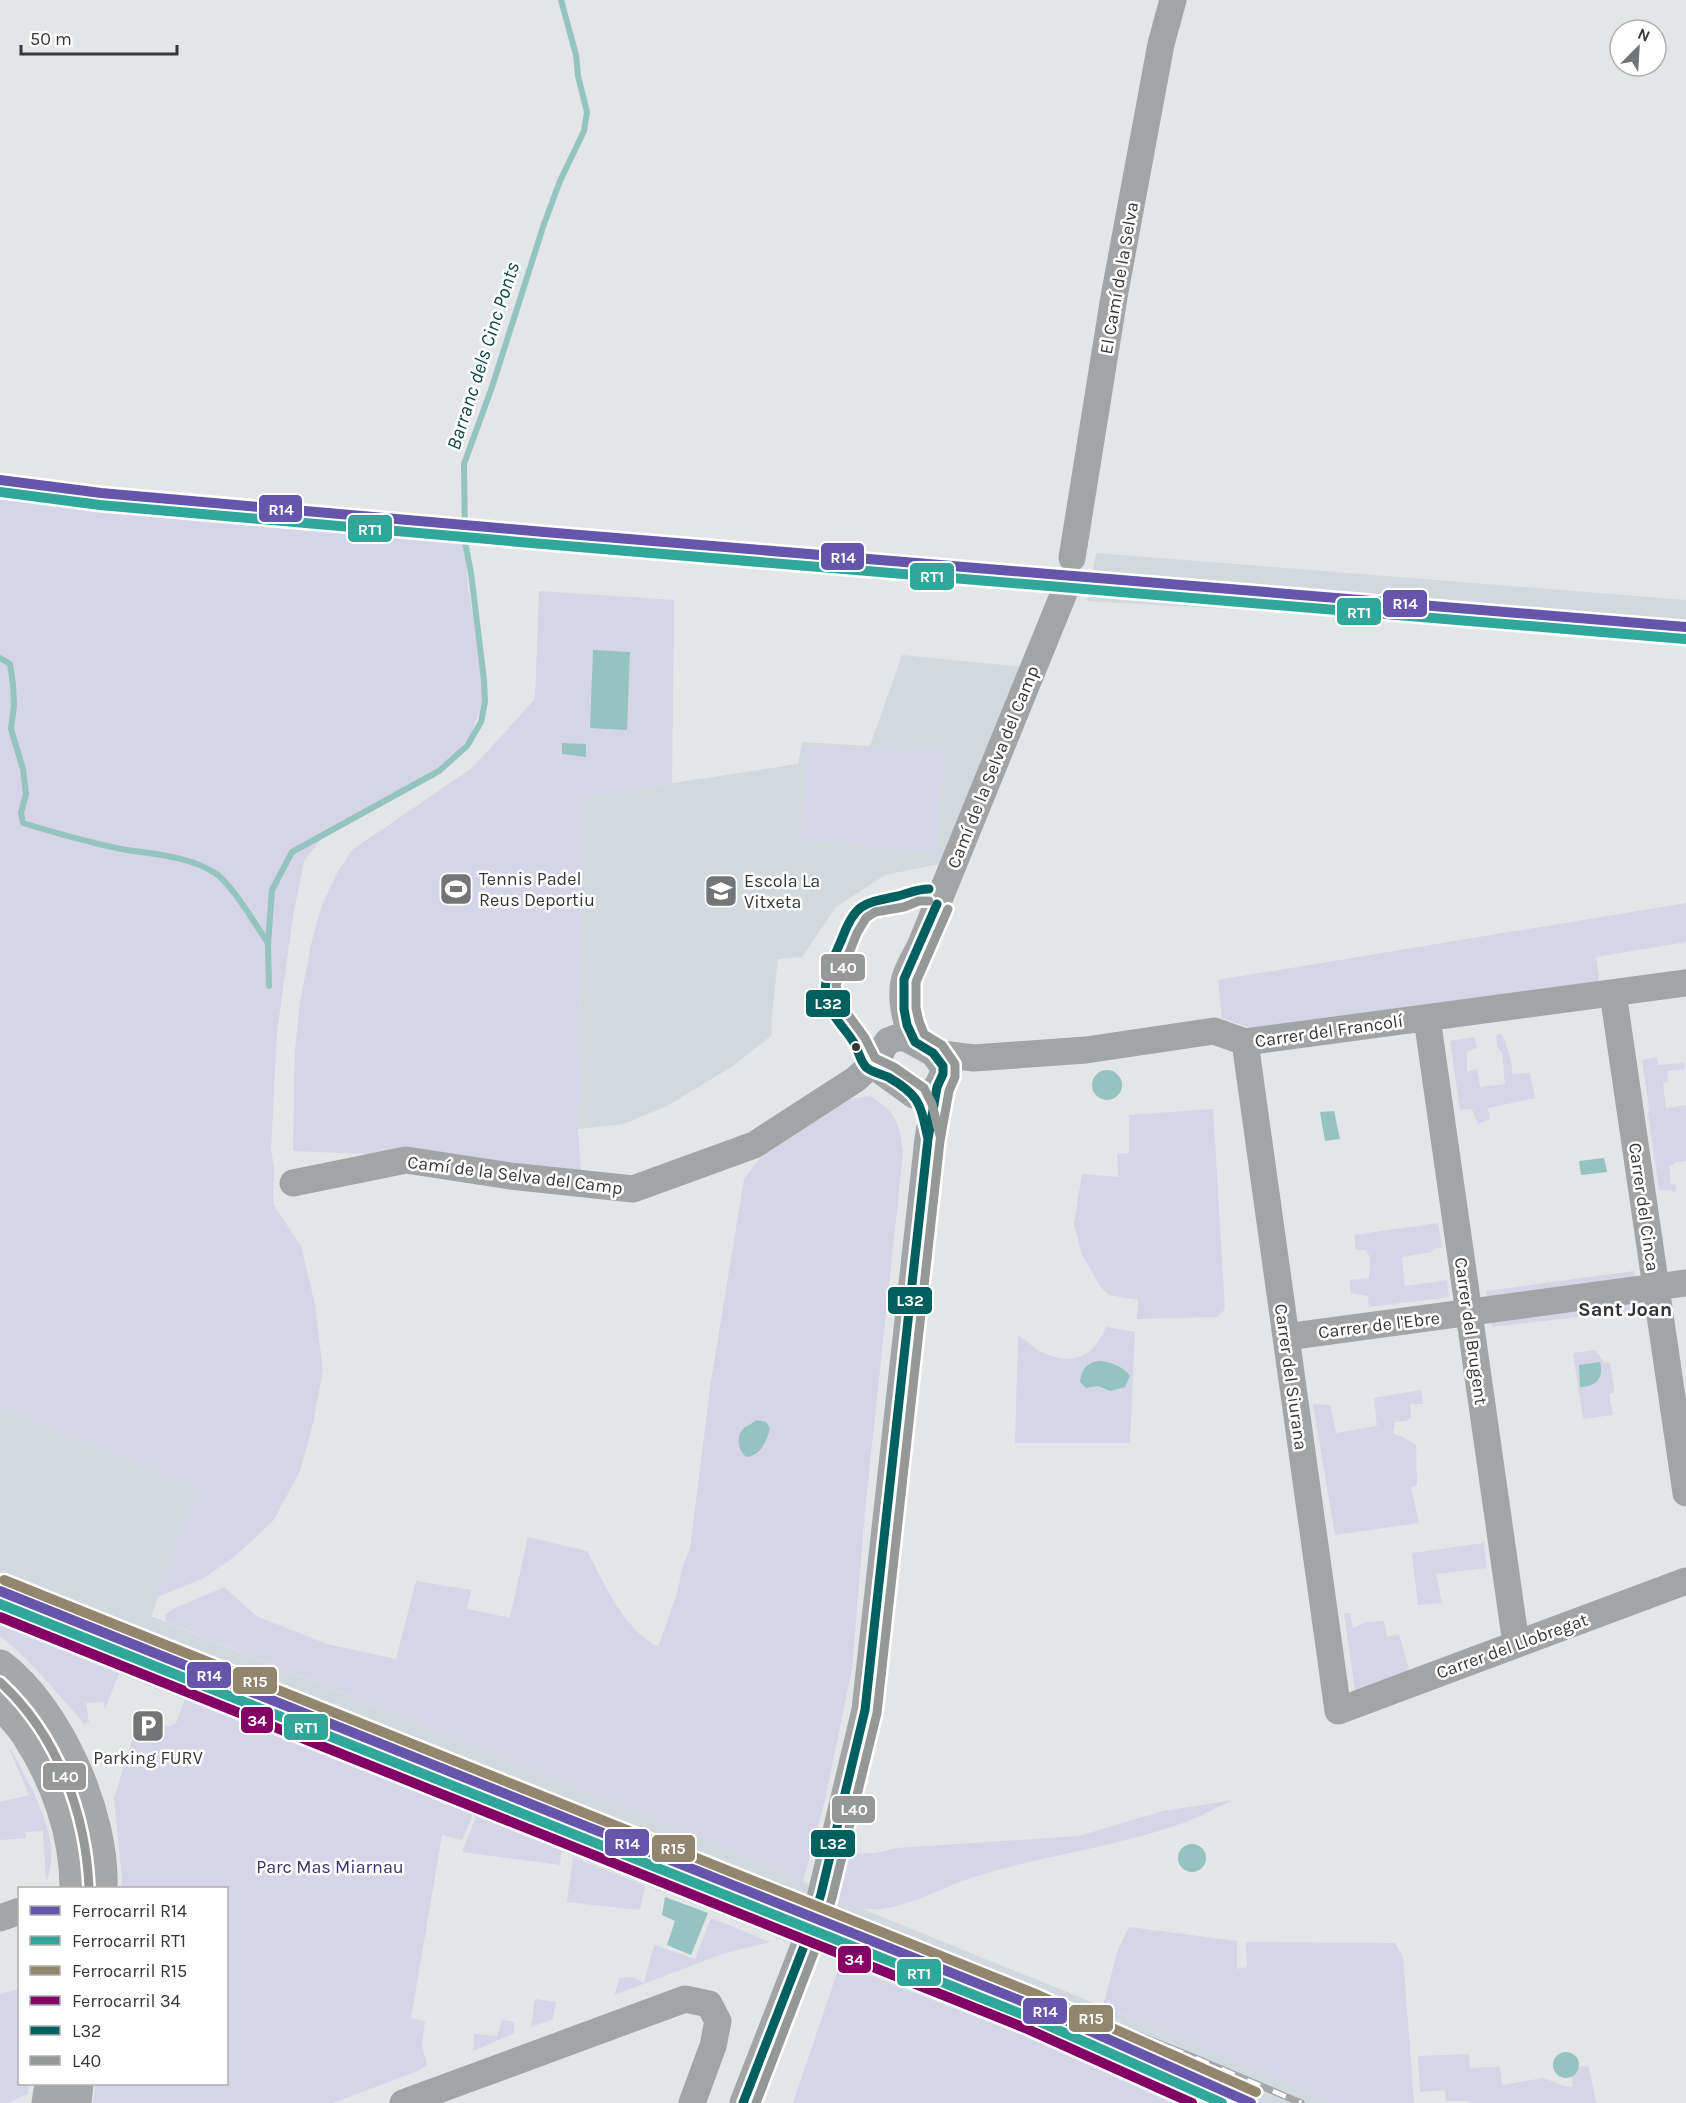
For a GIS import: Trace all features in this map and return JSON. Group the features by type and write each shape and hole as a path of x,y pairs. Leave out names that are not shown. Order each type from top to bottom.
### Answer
{"main road":[{"path":"0,1666 10,1674 44,1713 69,1758 85,1795 95,1834 101,1887"},
{"path":"0,1702 27,1732 48,1771 61,1803 71,1836 70,1881"},
{"path":"48,2103 51,2085"},
{"path":"75,2103 77,2085"}],"street":[{"name":"El Camí de la Selva","path":"1072,558 1114,297 1161,44 1173,0"},
{"name":"Camí de la Selva del Camp","path":"293,1183 406,1160 510,1176 633,1189 754,1145 875,1064 888,1014 937,904 1066,588"},
{"name":"Camí de la Selva del Camp","path":"821,1894 865,1710 928,1140 921,1108 928,1070 907,1025 904,1009 904,979"},
{"name":"Carrer del Francolí","path":"875,1064 896,1038 906,1038 928,1070 974,1058 1086,1050 1214,1031 1245,1042 1686,983"},
{"name":"Carrer del Cinca","path":"1613,993 1686,1493"},
{"name":"Carrer del Brugent","path":"1427,1018 1516,1644"},
{"name":"Carrer del Siurana","path":"1245,1042 1338,1711"},
{"path":"875,1064 928,1070"},
{"name":"Carrer de l'Ebre","path":"1286,1337 1686,1283"},
{"name":"Carrer del Llobregat","path":"1338,1711 1686,1581"},
{"path":"0,1919 18,1912"},
{"path":"0,1919 18,1918"},
{"path":"742,2103 806,1941"},
{"path":"403,2103 685,1999 710,2004 718,2021 713,2046 692,2103"}],"shaded area":[{"path":"1096,553 1686,600 1686,641 1523,626 1087,601"},
{"path":"593,650 630,652 627,730 590,728"},
{"name":"Escola La Vitxeta","path":"902,655 1034,668 953,864 934,865 885,875 836,907 802,957 778,959 771,1024 772,1035 733,1066 667,1106 623,1124 578,1129 582,797 798,764 802,742 870,746"},
{"path":"562,743 586,744 586,757 562,754"},
{"path":"1107,1070 1118,1074 1122,1085 1118,1096 1107,1100 1096,1096 1092,1085 1096,1074"},
{"path":"1334,1111 1340,1139 1325,1141 1320,1112"},
{"path":"1604,1158 1607,1172 1581,1175 1579,1161"},
{"path":"1101,1361 1117,1366 1130,1376 1125,1387 1110,1391 1098,1386 1086,1388 1080,1382 1086,1367"},
{"path":"1600,1362 1601,1372 1598,1380 1586,1387 1580,1387 1579,1365"},
{"path":"0,1406 199,1488 151,1616 725,1847 865,1910 1249,2066 1333,2103 1190,2103 0,1626"},
{"path":"756,1420 766,1422 770,1428 763,1447 752,1456 747,1457 741,1451 739,1439 741,1431"},
{"path":"1192,1844 1202,1848 1206,1858 1202,1868 1192,1872 1182,1868 1178,1858 1182,1848"},
{"path":"665,1897 708,1913 691,1955 667,1945 675,1921 662,1915"},
{"path":"1566,2052 1575,2056 1579,2065 1575,2074 1566,2078 1557,2074 1553,2065 1557,2056"}],"green space":[{"path":"0,490 465,532 468,590 484,674 482,705 470,736 451,760 389,799 355,814 323,837 304,861 293,916 277,1032 271,1148 274,1168 273,1204 301,1246 315,1305 323,1370 313,1423 300,1471 273,1521 234,1557 204,1578 157,1597 199,1488 0,1406"},
{"name":"Tennis Padel Reus Deportiu","path":"539,591 674,600 672,783 582,797 578,1129 581,1172 467,1158 293,1151 295,1050 300,1002 312,940 322,905 337,873 352,850 472,768 535,699"},
{"path":"805,746 943,752 937,851 803,840"},
{"path":"1686,903 1686,942 1596,957 1599,978 1596,985 1250,1028 1222,1018 1218,980"},
{"path":"1502,1034 1510,1056 1513,1074 1530,1073 1535,1098 1488,1108 1490,1119 1478,1124 1472,1109 1460,1110 1450,1041 1474,1037 1477,1046 1467,1051 1467,1072 1477,1069 1480,1087 1505,1084 1502,1053 1497,1047 1496,1035"},
{"path":"1657,1057 1658,1065 1684,1063 1685,1069 1667,1071 1668,1082 1663,1083 1666,1108 1686,1105 1686,1161 1669,1166 1671,1184 1676,1185 1676,1193 1670,1190 1659,1190 1648,1113 1642,1060"},
{"path":"870,1096 886,1108 895,1120 903,1153 865,1511 852,1669 825,1800 803,1882 725,1847 165,1621 166,1614 173,1609 224,1587 256,1616 327,1644 396,1659 416,1581 471,1590 467,1609 510,1618 528,1537 587,1551 616,1605 645,1639 658,1647 690,1549 711,1382 744,1179 763,1154 843,1100"},
{"path":"1213,1109 1225,1309 1217,1317 1137,1319 1138,1300 1109,1295 1101,1287 1082,1255 1074,1224 1082,1174 1118,1177 1117,1154 1129,1153 1129,1115"},
{"path":"1438,1223 1442,1247 1433,1249 1432,1252 1402,1257 1405,1286 1447,1280 1449,1297 1369,1307 1368,1296 1351,1293 1350,1280 1369,1278 1370,1257 1366,1250 1356,1250 1354,1235"},
{"path":"1634,1271 1640,1310 1492,1327 1486,1291"},
{"path":"1106,1327 1135,1332 1130,1443 1015,1443 1018,1336 1042,1353 1066,1359 1082,1356 1090,1351"},
{"path":"1595,1350 1604,1362 1610,1363 1614,1388 1613,1393 1609,1394 1613,1415 1583,1419 1573,1353"},
{"path":"1421,1390 1423,1404 1410,1404 1411,1417 1406,1421 1395,1422 1393,1434 1416,1445 1417,1485 1411,1488 1419,1523 1335,1535 1313,1404 1330,1405 1336,1433 1377,1426 1374,1398"},
{"path":"1484,1543 1487,1568 1436,1574 1442,1603 1418,1605 1412,1553"},
{"path":"1344,1613 1350,1613 1353,1628 1367,1622 1384,1621 1387,1637 1399,1634 1410,1672 1355,1691"},
{"path":"0,1626 119,1674 105,1709 104,1702 86,1703 89,1722 84,1724 30,1662 0,1636"},
{"name":"Parc Mas Miarnau","path":"186,1696 448,1800 473,1813 475,1811 562,1845 560,1865 462,1852 477,1814 474,1813 462,1840 442,1835 411,2018 425,2021 422,2046 427,2065 418,2071 333,2103 93,2103 95,2085 228,2085 228,1887 121,1887 114,1798 135,1731 140,1725 169,1726 176,1723"},
{"path":"11,1749 43,1814 48,1831 51,1866 46,1882 43,1831 25,1832 26,1838 0,1840 0,1802 29,1795"},
{"path":"1233,1800 1189,1821 1149,1834 996,1870 894,1907 863,1909 837,1897 847,1854 876,1853 897,1848 1079,1836 1163,1811"},
{"path":"573,1857 645,1886 640,1910 567,1902"},
{"path":"711,1918 770,1942 725,1953 614,1995 620,1978 632,1977 644,1983 654,1945 695,1959"},
{"path":"1129,1927 1237,1941 1237,1969 1247,1967 1246,1942 1395,1943 1403,1957 1414,2103 1333,2103 1103,2006 1118,1949"},
{"path":"840,1964 1163,2091 1190,2103 793,2103"},
{"path":"18,1989 18,2085 29,2085 28,2094 7,2103 0,2103 0,1994"},
{"path":"535,1999 556,2002 553,2019 531,2027"},
{"path":"502,2020 514,2022 514,2033 473,2051 474,2034 497,2036"},
{"path":"1469,2054 1470,2068 1500,2067 1502,2085 1543,2078 1573,2087 1572,2076 1581,2066 1589,2067 1596,2103 1469,2103 1468,2101 1446,2101 1445,2090 1420,2092 1418,2056"}],"waterway":[{"name":"Barranc dels Cinc Ponts","path":"269,986 268,944 272,890 292,852 439,771 467,746 481,722 485,702 484,680 465,542 464,464 492,387 544,224 560,181 584,131 587,112 578,76 576,55 561,0"},
{"path":"0,658 10,664 13,684 14,705 11,729 23,769 26,794 21,813 23,823 121,849 170,856 205,867 228,886 268,943"}],"tunnel":[{"path":"806,1941 821,1894"}],"railway":[{"path":"0,1579 1193,2057 1301,2103"}],"rail line":[{"name":"R14","path":"0,480 101,493 544,532 1686,627"},
{"name":"RT1","path":"0,492 100,505 543,544 1685,639"},
{"name":"R15","path":"4,1580 1038,1995 1256,2092"},
{"name":"R14","path":"0,1591 1034,2006 1251,2103"},
{"name":"RT1","path":"0,1604 1029,2017 1222,2103"},
{"name":"34","path":"0,1617 1025,2028 1192,2103"}],"transit line":[{"name":"L32","path":"928,1139 921,1109 913,1096 888,1077 871,1071 865,1066 854,1043 830,1009 825,991 828,972 848,925 858,910 878,900 929,889"},
{"name":"L40","path":"929,901 919,901 904,907 875,912 866,918 857,933 836,985 841,1005 865,1038 875,1058 894,1067 924,1088 932,1104 940,1136"},
{"name":"L32","path":"915,1042 907,1025 904,1009 904,979 937,904"},
{"name":"L40","path":"756,2103 817,1945 832,1898 877,1713 940,1141 949,1091 955,1077 955,1064 942,1045 924,1034 916,1008 916,982 948,909"},
{"name":"L32","path":"743,2103 806,1941 821,1894 865,1710 928,1139 937,1087 943,1074 943,1066 933,1053 915,1042"},
{"name":"L40","path":"0,1682 38,1726 65,1776 82,1831 89,1887"}],"place":[{"name":"Tennis Padel Reus Deportiu","path":"456,889"},
{"name":"Escola La Vitxeta","path":"721,891"},
{"name":"Parking FURV","path":"148,1726"}],"district":[{"name":"Sant Joan","path":"1625,1309"}]}
